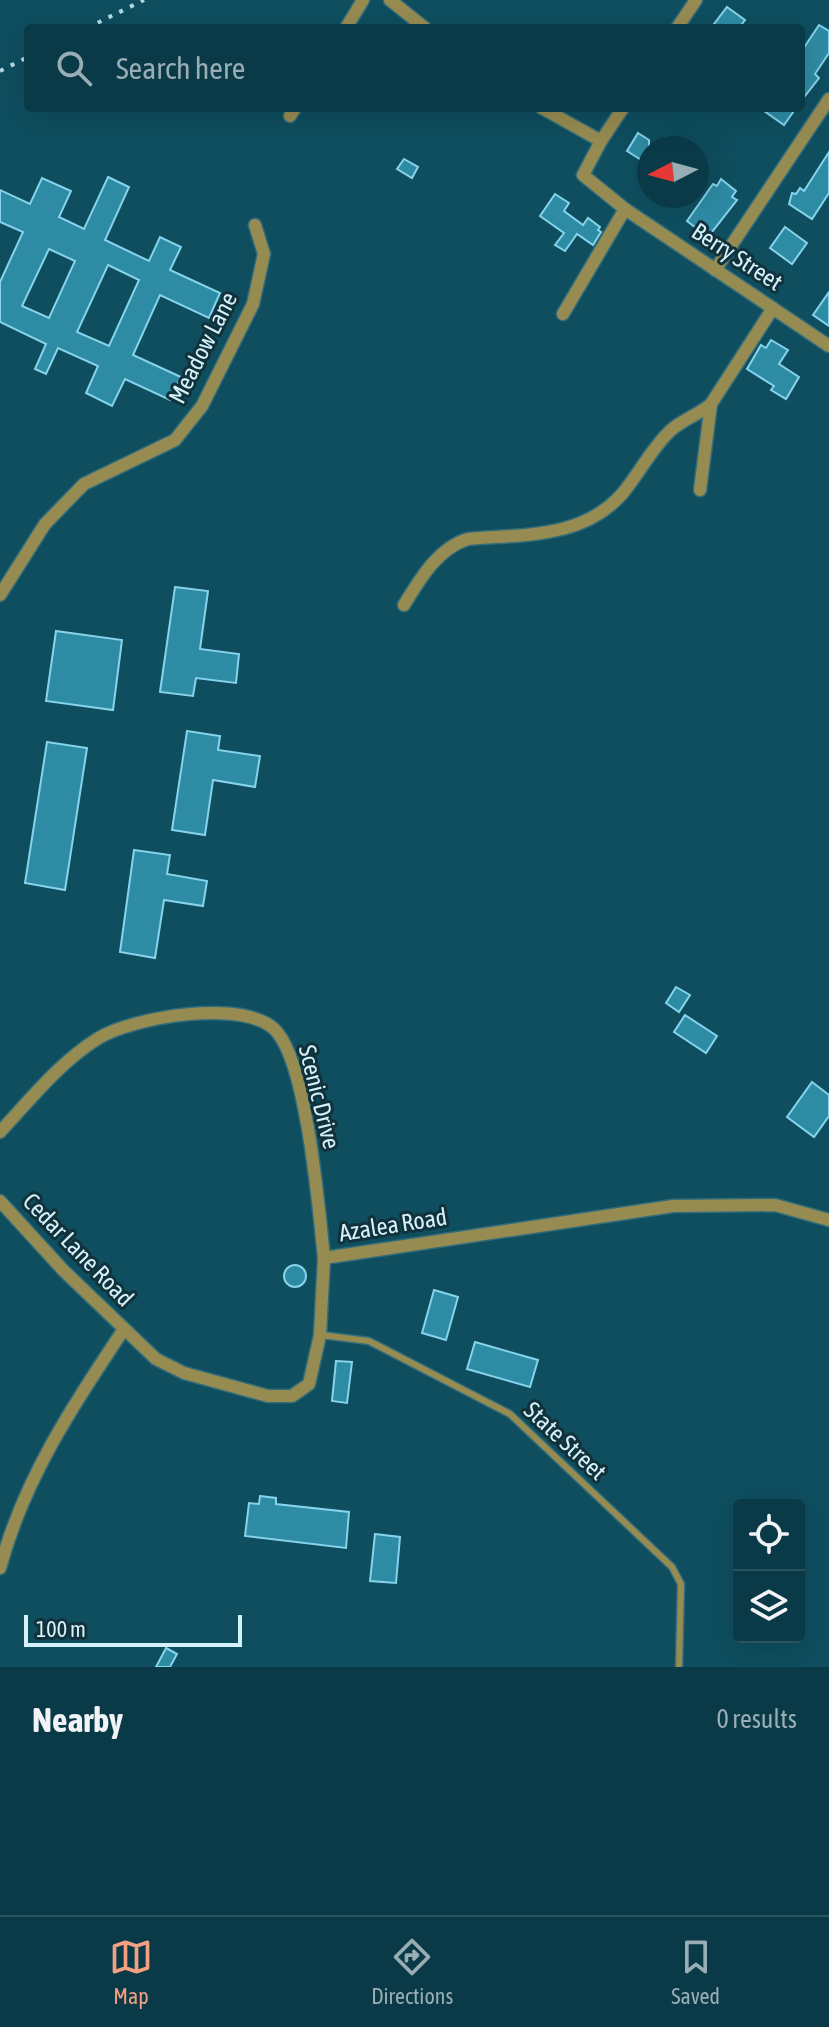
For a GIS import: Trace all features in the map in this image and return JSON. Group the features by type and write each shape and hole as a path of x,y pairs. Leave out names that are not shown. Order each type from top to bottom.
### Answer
{"street":[{"path":"348,24 363,0"},
{"path":"390,0 420,24"},
{"path":"680,24 696,0"},
{"path":"715,270 829,99"},
{"path":"549,112 601,141 620,112"},
{"name":"Berry Street","path":"601,141 583,175 625,209 829,346"},
{"path":"563,314 625,209"},
{"name":"Meadow Lane","path":"0,595 45,524 84,484 175,440 202,406 253,304 264,254 255,225"},
{"path":"404,605 428,570 454,543 570,529 607,508 621,495 672,429 711,404 773,308"},
{"path":"700,490 711,404"},
{"name":"Scenic Drive","path":"0,1132 66,1062 99,1037 133,1026 218,1011 260,1020 277,1032 292,1062 318,1196 324,1258"},
{"name":"Cedar Lane Road","path":"0,1201 64,1271 124,1329"},
{"name":"Azalea Road","path":"124,1329 156,1359 184,1373 268,1396 292,1396 309,1384 320,1335 324,1258 673,1206 775,1205 829,1220"},
{"path":"0,1568 10,1532 39,1466 63,1421 124,1329"}],"lane":[{"name":"State Street","path":"320,1335 369,1341 510,1414 672,1567 681,1584 679,1667"}],"building":[{"path":"727,7 745,20 742,24 714,24"},
{"path":"819,25 829,31 829,53 815,74 819,78 805,96 805,46"},
{"path":"766,112 793,112 784,125"},
{"path":"638,133 643,136 637,136 637,157 627,151"},
{"path":"829,152 829,193 812,219 789,204 792,193 796,194 800,188 804,191"},
{"path":"404,159 418,167 412,178 397,169"},
{"path":"108,177 129,187 105,240 149,261 160,237 181,247 170,270 220,293 209,318 160,295 133,355 181,377 170,400 125,379 112,406 86,393 98,366 58,348 46,374 35,369 46,344 0,322 0,282 23,232 0,222 0,190 30,204 42,178 71,191 59,217 84,229","holes":["49,249 75,261 49,318 22,306","108,265 139,280 109,346 77,332"]},
{"path":"721,179 736,191 732,197 737,200 708,237 687,221 696,208 709,208 709,190 713,184 717,186"},
{"path":"555,194 569,203 564,211 583,225 588,218 600,227 598,230 601,232 593,245 577,234 565,251 555,245 564,233 540,216"},
{"path":"785,227 807,243 792,264 770,248"},
{"path":"829,292 829,326 813,315"},
{"path":"771,340 788,350 779,364 799,377 786,399 771,390 774,386 747,369 761,345 766,348"},
{"path":"175,587 208,591 200,649 239,654 236,683 196,678 193,696 160,692"},
{"path":"56,631 122,640 113,710 46,701"},
{"path":"187,731 220,736 218,750 260,756 255,787 213,780 205,835 172,830"},
{"path":"47,742 87,748 65,890 25,883"},
{"path":"134,850 170,855 167,874 207,881 203,906 164,900 155,958 120,952"},
{"path":"676,987 690,995 679,1012 666,1003"},
{"path":"685,1015 717,1036 706,1053 674,1032"},
{"path":"812,1082 829,1095 829,1116 814,1137 787,1117"},
{"path":"295,1265 303,1268 306,1276 303,1284 295,1287 287,1284 284,1276 287,1268"},
{"path":"434,1290 458,1297 446,1340 422,1333"},
{"path":"475,1342 538,1360 530,1387 467,1369"},
{"path":"336,1361 352,1362 347,1403 332,1401"},
{"path":"260,1496 276,1498 276,1504 349,1512 346,1548 245,1536 249,1503 259,1504"},
{"path":"375,1534 400,1537 396,1583 370,1581"},
{"path":"166,1648 177,1654 170,1667 156,1667"}],"railway":[{"path":"95,24 144,0"},
{"path":"0,71 24,59"}]}
